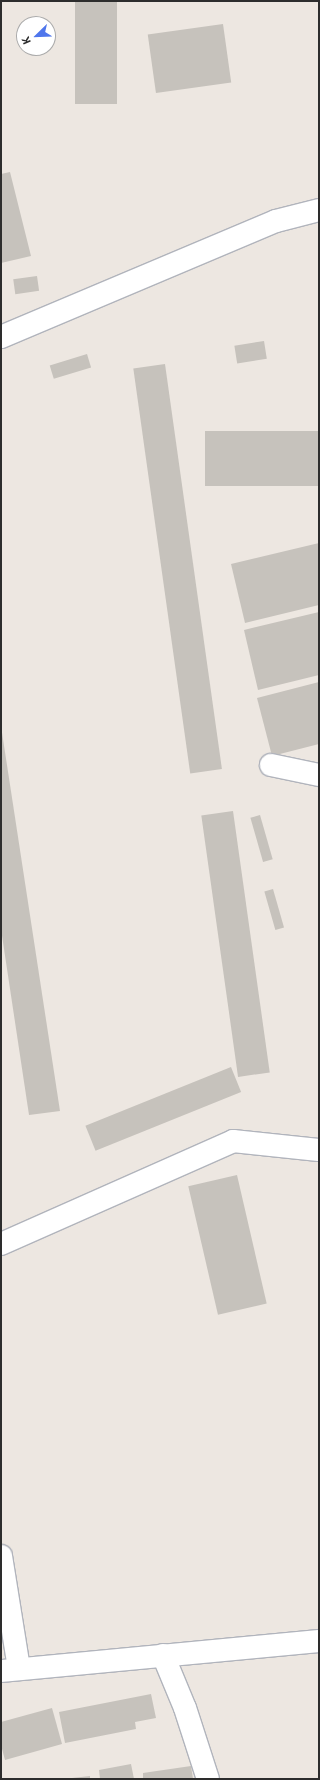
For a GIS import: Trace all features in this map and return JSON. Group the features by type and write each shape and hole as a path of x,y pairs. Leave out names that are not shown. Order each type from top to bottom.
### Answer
{"street":[{"path":"1,337 276,221 319,210"},
{"path":"271,765 319,775"},
{"path":"1,1244 233,1141 319,1150"},
{"path":"1,1556 10,1670 319,1641"},
{"path":"164,1655 185,1708 208,1779"}],"building":[{"path":"75,1 117,1 117,104 75,104"},
{"path":"223,24 231,82 156,93 148,35"},
{"path":"10,172 31,256 1,263 1,174"},
{"path":"37,276 39,291 15,294 13,279"},
{"path":"264,341 267,359 237,363 234,346"},
{"path":"87,354 91,367 54,379 50,365"},
{"path":"165,364 222,769 190,773 133,368"},
{"path":"205,431 319,431 319,486 205,486"},
{"path":"319,543 319,605 245,623 231,564"},
{"path":"319,612 319,675 258,690 244,630"},
{"path":"319,682 319,744 272,756 257,698"},
{"path":"1,726 60,1111 29,1115 1,929"},
{"path":"233,811 270,1072 238,1077 201,815"},
{"path":"260,815 273,859 263,862 250,818"},
{"path":"273,889 284,927 275,930 264,891"},
{"path":"231,1067 241,1092 96,1151 85,1126"},
{"path":"237,1175 267,1304 218,1315 188,1186"},
{"path":"151,1694 156,1718 135,1722 136,1729 65,1743 59,1712"},
{"path":"52,1708 62,1744 5,1760 1,1745 1,1722"},
{"path":"131,1764 134,1779 100,1779 99,1770"},
{"path":"191,1766 193,1779 143,1779 143,1773"},
{"path":"90,1776 90,1779 72,1779 72,1778"}]}
